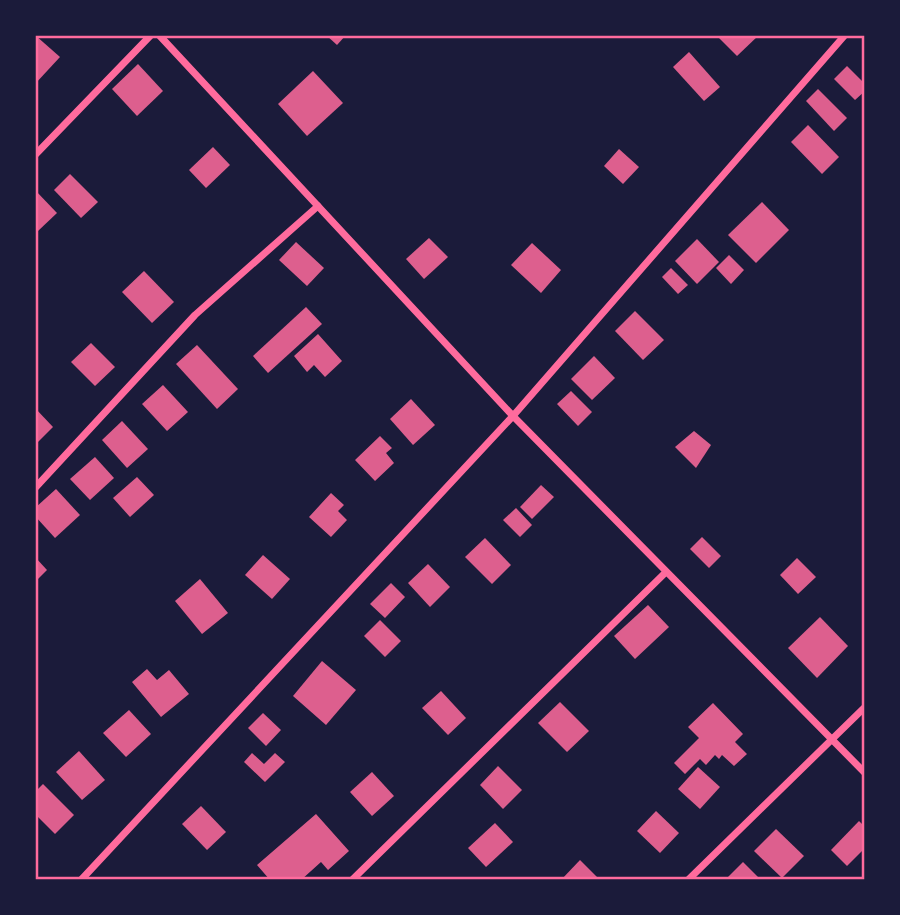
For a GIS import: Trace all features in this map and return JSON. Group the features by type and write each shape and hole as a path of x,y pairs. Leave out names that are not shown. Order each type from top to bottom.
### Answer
{"street":[{"path":"35,155 151,35"},
{"path":"159,35 513,416 865,773"},
{"path":"81,880 513,416 845,35"},
{"path":"35,488 195,315 318,206"},
{"path":"352,880 666,572"},
{"path":"688,880 865,708"}],"building":[{"path":"35,35 60,57 35,84"},
{"path":"326,35 346,35 337,45"},
{"path":"716,35 759,35 737,56"},
{"path":"689,52 720,87 704,101 673,67"},
{"path":"138,64 163,91 137,116 112,89"},
{"path":"847,66 865,84 865,91 855,100 834,79"},
{"path":"313,71 343,103 307,136 278,104"},
{"path":"818,89 847,118 834,131 806,101"},
{"path":"808,125 839,157 822,174 791,142"},
{"path":"213,147 230,165 206,188 189,170"},
{"path":"619,149 639,167 623,184 604,166"},
{"path":"70,174 98,202 81,218 54,190"},
{"path":"35,190 57,213 38,231 35,228"},
{"path":"762,202 789,230 756,263 728,235"},
{"path":"429,238 448,257 424,279 406,259"},
{"path":"697,239 719,262 697,284 675,261"},
{"path":"296,242 324,268 307,286 279,260"},
{"path":"532,243 561,270 541,293 511,265"},
{"path":"729,255 744,270 731,284 716,268"},
{"path":"671,268 688,285 678,294 662,277"},
{"path":"144,271 174,302 152,323 122,292"},
{"path":"306,307 322,324 268,373 253,356"},
{"path":"635,311 664,340 643,360 615,331"},
{"path":"318,334 342,361 325,377 314,365 307,372 294,356"},
{"path":"91,343 115,367 95,386 71,362"},
{"path":"197,345 238,389 217,409 176,364"},
{"path":"594,356 615,378 592,400 571,379"},
{"path":"163,385 188,412 167,431 142,404"},
{"path":"571,391 592,412 578,426 557,404"},
{"path":"411,399 435,425 413,445 390,419"},
{"path":"35,408 53,427 35,445"},
{"path":"122,421 148,449 127,468 102,440"},
{"path":"694,431 711,445 696,468 675,447"},
{"path":"380,436 392,448 386,453 394,463 375,481 355,460"},
{"path":"95,457 114,478 90,500 70,479"},
{"path":"137,477 154,495 130,517 113,498"},
{"path":"541,485 554,497 532,519 520,507"},
{"path":"56,489 80,515 55,538 35,516 35,508"},
{"path":"331,493 344,505 338,511 347,520 331,537 309,517"},
{"path":"516,508 532,525 520,537 503,520"},
{"path":"702,537 721,556 709,568 690,549"},
{"path":"485,538 511,565 492,584 465,557"},
{"path":"263,555 290,579 272,599 245,575"},
{"path":"35,557 47,570 35,582"},
{"path":"797,558 816,577 798,594 780,575"},
{"path":"428,564 450,587 430,607 408,583"},
{"path":"200,579 228,613 202,634 175,601"},
{"path":"391,583 405,597 385,618 370,604"},
{"path":"648,605 669,627 635,659 614,636"},
{"path":"820,617 848,646 817,678 788,648"},
{"path":"380,620 401,641 385,657 364,636"},
{"path":"322,661 356,690 326,725 293,696"},
{"path":"147,669 157,680 169,670 189,694 161,717 132,682"},
{"path":"441,691 466,718 448,735 422,708"},
{"path":"560,702 589,731 567,752 538,723"},
{"path":"713,703 743,734 735,742 747,754 734,766 722,755 719,759 715,755 706,765 700,759 685,774 674,763 699,738 688,727"},
{"path":"129,710 151,734 126,757 103,733"},
{"path":"263,713 281,730 266,746 248,728"},
{"path":"79,751 105,780 82,800 56,772"},
{"path":"252,753 264,764 275,753 285,762 265,782 244,762"},
{"path":"498,766 522,790 503,809 480,785"},
{"path":"698,767 720,787 700,809 678,789"},
{"path":"372,772 394,796 372,816 350,792"},
{"path":"43,784 74,815 55,834 35,814 35,792"},
{"path":"201,806 226,832 207,850 182,824"},
{"path":"656,811 679,833 660,853 637,831"},
{"path":"316,814 349,851 328,870 321,862 301,880 270,880 257,865"},
{"path":"859,821 865,827 865,848 847,866 831,850"},
{"path":"495,823 513,842 486,867 468,848"},
{"path":"776,829 804,856 782,878 754,851"},
{"path":"580,860 600,880 561,880"},
{"path":"743,862 761,880 725,880"}]}
